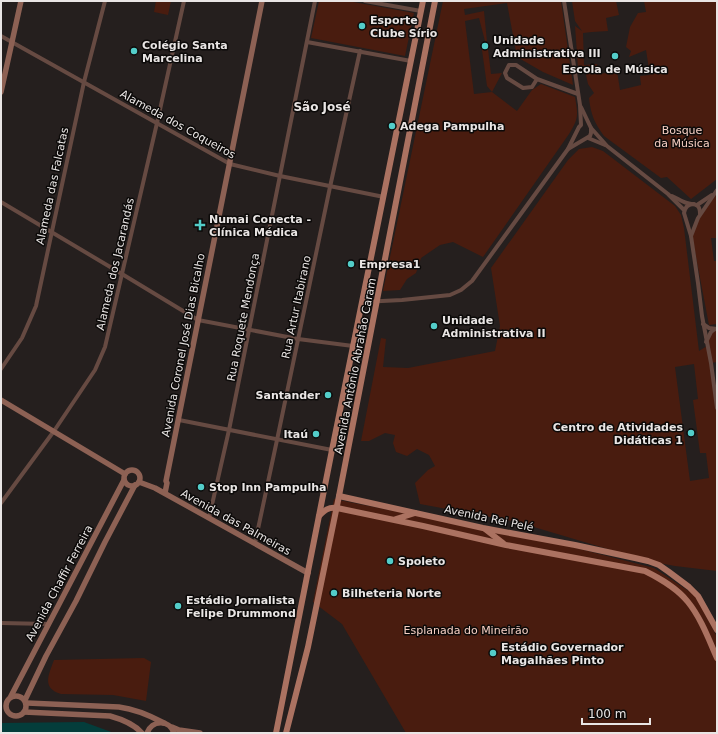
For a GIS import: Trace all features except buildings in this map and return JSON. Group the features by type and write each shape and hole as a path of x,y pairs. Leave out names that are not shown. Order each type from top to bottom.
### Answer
{"main road":[{"name":"Avenida Antônio Abrahão Caram","path":"276,733 423,1"},
{"name":"Avenida Antônio Abrahão Caram","path":"286,733 308,648 340,496 435,1"},
{"path":"397,130 409,132"},
{"name":"Avenida Rei Pelé","path":"340,496 483,528 575,545 635,558 659,565 689,586 698,596 717,630"},
{"path":"319,516 326,509 337,508"},
{"name":"Avenida Rei Pelé","path":"337,508 506,545 645,571 674,588 688,602 717,658"},
{"path":"395,520 415,513"},
{"path":"483,528 506,545"},
{"path":"574,558 575,545"},
{"path":"299,622 313,624"},
{"path":"294,646 308,648"}],"street":[{"path":"1,92 21,1"},
{"name":"Alameda das Falcatas","path":"1,369 22,338 36,306 84,82 105,1"},
{"name":"Alameda dos Jacarandás","path":"1,503 54,431 95,370 103,353 184,1"},
{"name":"Avenida Coronel José Dias Bicalho","path":"163,492 167,483 166,481 262,1"},
{"name":"Rua Roquete Mendonça","path":"209,518 250,330 315,1"},
{"path":"365,1 421,11"},
{"path":"362,302 450,295 461,290 472,281 568,149 581,125 580,105 564,1"},
{"name":"Alameda dos Coqueiros","path":"1,36 230,164 330,187 384,197"},
{"path":"307,42 411,61"},
{"name":"Rua Artur Itabirano","path":"255,543 360,51"},
{"path":"537,79 532,87 523,88 507,78 505,73 509,65 516,65 537,79 578,94"},
{"path":"568,149 587,138 591,133 590,127 580,105"},
{"path":"581,125 585,124 590,127 607,146 668,194 684,210 691,236 703,326 711,363 717,408"},
{"path":"577,131 580,137 587,138 607,146"},
{"path":"684,210 689,204 696,205 717,190"},
{"path":"691,236 700,214 717,190"},
{"path":"668,194 686,203 696,205 699,207 700,214"},
{"path":"1,202 198,320 298,339 353,346"},
{"path":"685,215 686,218 692,220 698,218"},
{"path":"703,326 716,329"},
{"path":"706,342 711,332 716,329"},
{"path":"1,400 126,475"},
{"path":"179,420 332,450"},
{"path":"134,470 139,473 140,475 137,484 130,486 127,484 126,475 134,470"},
{"name":"Avenida Chaffir Ferreira","path":"9,698 126,475"},
{"name":"Avenida das Palmeiras","path":"140,475 154,488"},
{"name":"Avenida das Palmeiras","path":"137,484 163,492 308,573"},
{"name":"Avenida Chaffir Ferreira","path":"26,702 46,656 137,484"},
{"path":"1,623 49,624"},
{"path":"1,703 14,695 21,696 26,702 27,706 22,715 15,716 8,713 1,713"},
{"path":"8,713 6,702 9,698"},
{"path":"26,702 131,709 141,712 179,730 200,733"},
{"path":"24,712 110,716 119,718 136,727 142,733"},
{"path":"147,733 155,724 164,723"},
{"path":"170,726 174,733"}],"green space":[{"path":"156,1 171,1 168,15 154,12"},
{"name":"Esporte Clube Sírio","path":"319,1 348,1 414,13 405,56 311,38"},
{"path":"443,1 561,1 573,85 543,72 517,57 507,3 464,9 465,15 484,11 486,45 479,18 465,21 474,94 492,92 517,111 532,90 541,84 575,97 577,116 575,124 569,134 483,257 453,242 440,245 421,258 416,273 407,279 400,290 383,291"},
{"name":"Bosque da Música","path":"572,1 616,1 619,15 606,18 608,31 583,33 584,65 597,64 600,74 617,71 620,90 641,85 640,76 650,75 646,50 629,57 631,51 626,47 630,27 638,13 646,12 644,1 717,1 717,179 691,199 667,177 661,178 604,136 598,127 592,114 589,98 594,93 588,84 584,66 578,67 575,26 582,31 575,21"},
{"path":"488,49 491,74 502,73 492,92 487,86 482,50"},
{"path":"592,147 603,151 675,206 681,215 684,228 699,351 707,346 709,335 717,329 717,362 711,363 717,409 717,571 648,561 517,522 420,504 415,483 428,470 435,466 429,455 417,449 407,456 396,452 393,443 395,435 385,433 369,441 361,441 381,338 386,339 383,367 408,368 495,351 500,326 491,268 568,160 579,149","holes":["694,364 698,399 693,400 700,453 706,453 709,478 690,481 675,367"]},
{"path":"717,193 717,238 711,238 714,261 717,261 717,324 709,325 692,236 699,219"},
{"name":"Esplanada do Mineirão","path":"334,499 568,546 654,568 696,596 717,637 717,733 406,733 342,624 313,602"},
{"path":"144,658 151,662 146,701 113,695 61,694 51,688 49,684 49,675 54,660"}],"water":[{"path":"84,722 114,733 1,733 1,723"}],"place":[{"name":"Esporte Clube Sírio","path":"362,26"},
{"name":"Unidade Administrativa III","path":"485,46"},
{"name":"Colégio Santa Marcelina","path":"134,51"},
{"name":"Escola de Música","path":"615,56"},
{"name":"Adega Pampulha","path":"392,126"},
{"name":"Numai Conecta - Clínica Médica","path":"200,225"},
{"name":"Empresa1","path":"351,264"},
{"name":"Unidade Administrativa II","path":"434,326"},
{"name":"Santander","path":"328,395"},
{"name":"Centro de Atividades Didáticas 1","path":"691,433"},
{"name":"Itaú","path":"316,434"},
{"name":"Stop Inn Pampulha","path":"201,487"},
{"name":"Spoleto","path":"390,561"},
{"name":"Bilheteria Norte","path":"334,593"},
{"name":"Estádio Jornalista Felipe Drummond","path":"178,606"},
{"name":"Estádio Governador Magalhães Pinto","path":"493,653"}],"district":[{"name":"São José","path":"322,107"}]}
